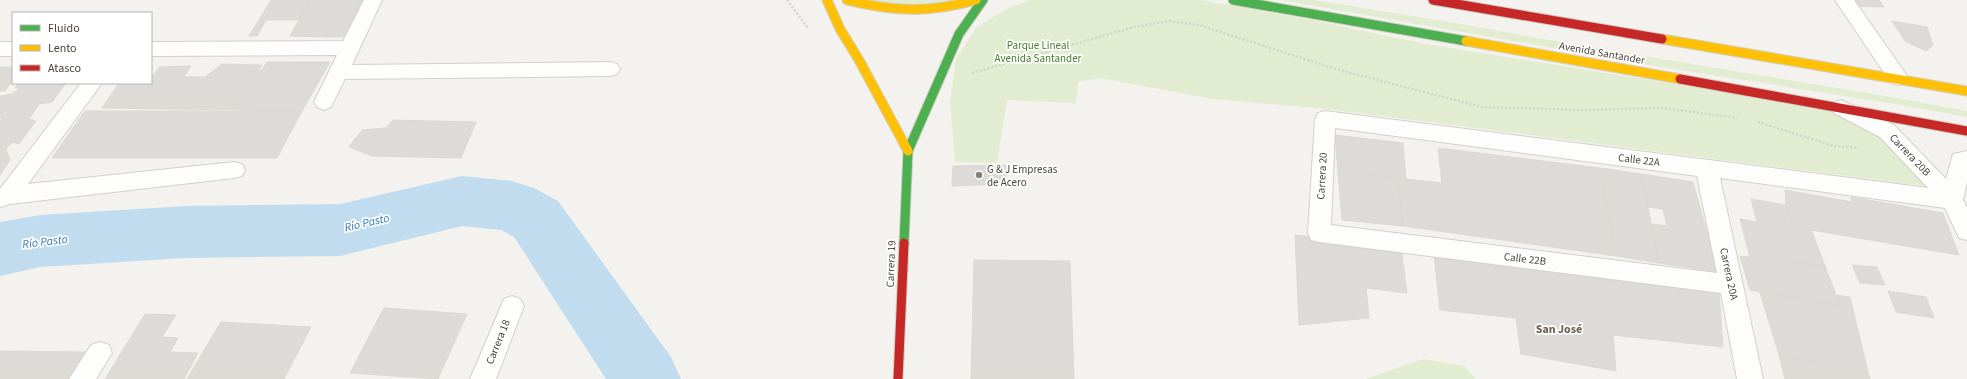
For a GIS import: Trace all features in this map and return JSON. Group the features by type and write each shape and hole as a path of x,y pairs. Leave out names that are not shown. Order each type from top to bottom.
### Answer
{"main road":[{"path":"827,0 840,29 859,60 908,151"},
{"path":"847,0 878,10 915,13 952,8 976,0"},
{"name":"Carrera 19","path":"898,379 908,151 959,34 983,0"},
{"name":"Avenida Santander","path":"1233,0 1840,107 1967,131"},
{"path":"1433,0 1898,78 1967,91"}],"street":[{"path":"324,102 373,0"},
{"path":"1844,0 1898,78"},
{"path":"152,49 351,48"},
{"path":"0,49 12,49"},
{"path":"339,72 610,69"},
{"path":"4,196 91,84"},
{"name":"Carrera 20B","path":"1840,107 1887,131 1952,200 1967,231"},
{"name":"Calle 22A","path":"1325,119 1952,200"},
{"name":"Carrera 20","path":"1319,232 1325,119"},
{"path":"1952,200 1961,160 1967,159"},
{"name":"Carrera 20A","path":"1706,169 1732,285 1750,379"},
{"path":"4,196 234,170"},
{"name":"Calle 22B","path":"1319,232 1732,285"},
{"name":"Carrera 18","path":"483,379 512,306"},
{"path":"82,379 100,353"}],"path":[{"path":"787,0 808,29"},
{"path":"936,86 959,77 1134,27 1170,21 1199,25 1339,70 1482,107 1580,110 1664,108 1740,118"},
{"path":"1755,121 1834,146 1865,149"}],"green space":[{"path":"854,0 971,0 946,8"},
{"name":"Parque Lineal Avenida Santander","path":"1031,0 1201,0 1311,20 1426,44 1834,110 1882,132 1926,186 1327,109 1213,99 1100,78 1078,82 1076,103 1007,100 997,163 955,162 950,102 956,59 976,28 1006,9"},
{"path":"1281,0 1313,0 1897,98 1967,111 1967,117 1901,105 1667,68"},
{"path":"1423,359 1464,366 1476,379 1366,379"}],"building":[{"path":"271,0 310,0 300,20 266,20 257,36 249,36"},
{"path":"310,0 348,0 326,37 290,36"},
{"path":"348,0 365,0 343,37 326,37"},
{"path":"1852,0 1879,0 1884,7 1856,6"},
{"path":"1892,21 1927,27 1933,45 1926,51 1905,41"},
{"path":"267,62 330,62 302,111 102,108 118,84 152,84 152,75 154,75 159,67 191,66 184,77 205,77 222,64 262,65 258,71 261,71"},
{"path":"0,67 12,67 12,81 5,91 0,91"},
{"path":"17,84 65,84 52,102 39,104 29,119 36,121 19,144 12,142 6,149 10,160 0,175 0,122 3,117 0,118 0,96 12,94 21,87 15,88"},
{"path":"85,111 302,111 277,158 52,158"},
{"path":"393,120 476,122 461,158 372,156 349,147 362,130 386,128"},
{"path":"1335,135 1403,143 1406,180 1338,172"},
{"path":"1438,148 1600,168 1616,256 1403,226 1397,178 1442,183"},
{"name":"G & J Empresas de Acero","path":"1007,165 1005,184 952,186 953,166"},
{"path":"1600,168 1641,174 1659,263 1616,256"},
{"path":"1338,172 1397,178 1403,226 1342,220"},
{"path":"1641,174 1693,182 1718,272 1659,263 1651,224 1667,226 1663,209 1648,207"},
{"path":"1785,190 1852,202 1851,197 1943,213 1959,255 1793,227 1786,205"},
{"path":"1751,199 1786,205 1793,227 1811,229 1825,266 1750,257 1740,219 1757,222"},
{"path":"1295,235 1401,247 1407,293 1366,288 1369,318 1299,325"},
{"path":"1434,256 1719,292 1723,347 1613,335 1616,371 1521,354 1516,318 1440,310"},
{"path":"1740,256 1825,266 1840,306 1750,290"},
{"path":"974,260 1070,261 1074,379 971,379"},
{"path":"1852,265 1877,267 1885,285 1860,283"},
{"path":"1759,290 1840,306 1837,295 1850,297 1868,372 1779,355"},
{"path":"1888,291 1926,297 1934,318 1896,312"},
{"path":"384,308 467,314 438,379 350,373"},
{"path":"145,314 176,315 162,337 178,338 170,352 198,353 184,379 105,379"},
{"path":"221,322 311,327 284,379 187,379"},
{"path":"0,351 91,352 75,379 0,379"},
{"path":"1779,355 1868,372 1870,379 1785,379"}],"waterway":[{"name":"Río Pasto","path":"0,249 40,241 186,232 340,230 462,201 512,206 536,219 646,379"}],"traffic: fast":[{"path":"904,243 908,151 959,34 983,0"},
{"path":"1233,0 1466,41"}],"traffic: slow":[{"path":"827,0 840,29 859,60 908,151"},
{"path":"847,0 897,10 927,10 943,8 976,0"},
{"path":"1662,39 1967,91"},
{"path":"1466,41 1680,79"}],"traffic: jam":[{"path":"1433,0 1662,39"},
{"path":"1680,79 1967,131"},
{"path":"898,379 904,243"}],"place":[{"name":"G & J Empresas de Acero","path":"979,175"}],"district":[{"name":"San José","path":"1559,329"}]}
